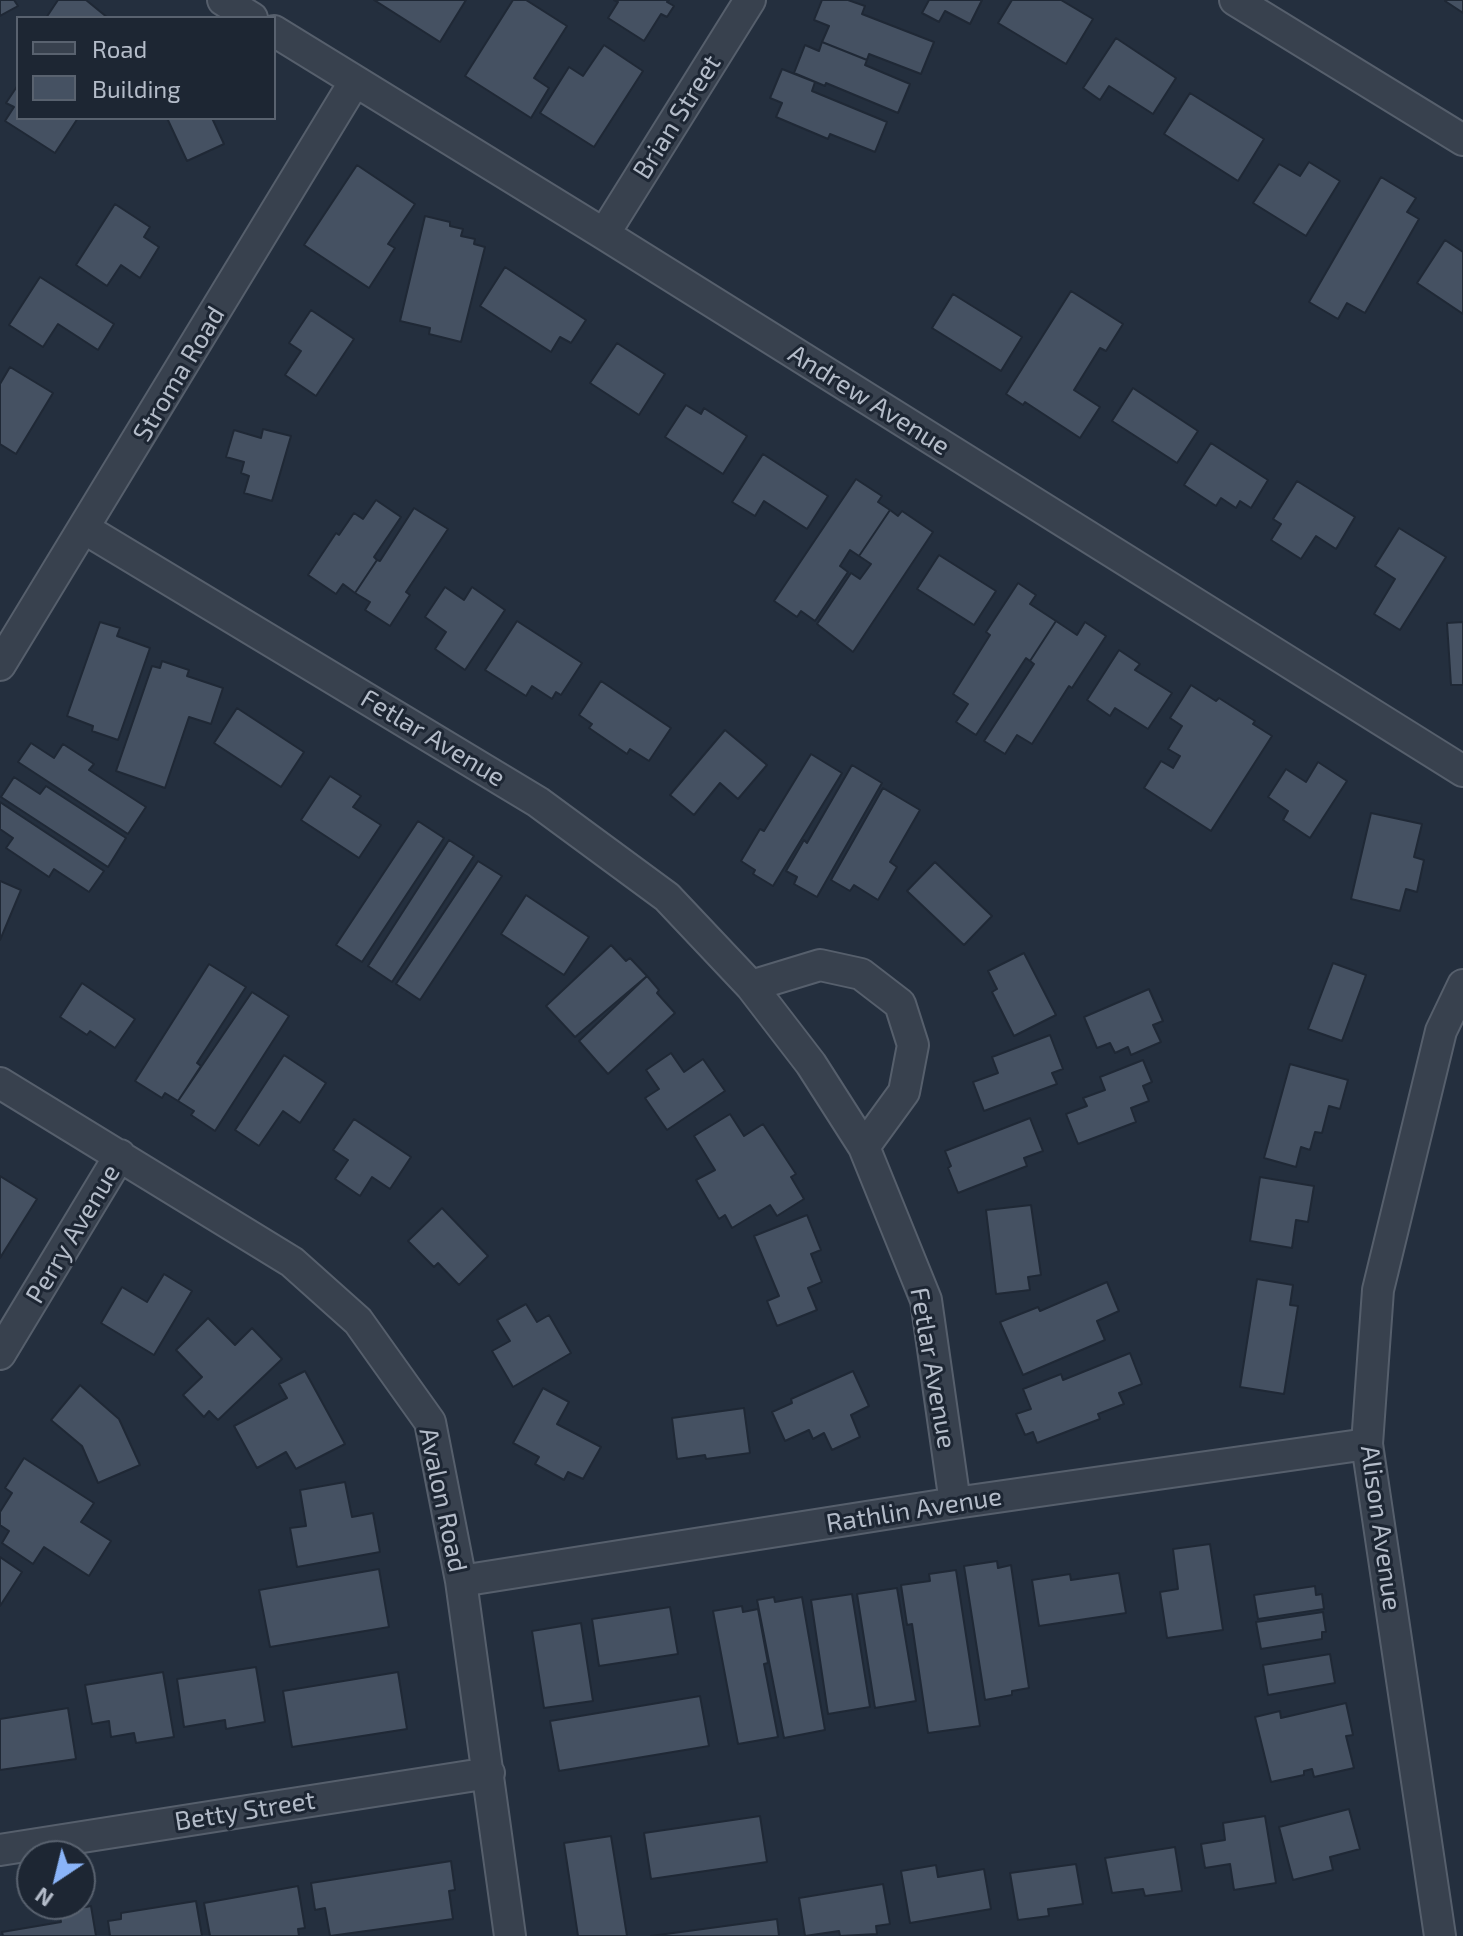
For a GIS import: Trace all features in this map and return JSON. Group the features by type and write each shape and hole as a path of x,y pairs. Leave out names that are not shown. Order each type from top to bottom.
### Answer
{"street":[{"path":"223,0 249,16"},
{"name":"Brian Street","path":"604,234 750,0"},
{"path":"1235,0 1463,140"},
{"name":"Andrew Avenue","path":"276,32 1463,771"},
{"name":"Stroma Road","path":"0,665 355,81"},
{"name":"Fetlar Avenue","path":"85,529 538,802 667,897 751,986 811,1064 864,1147 926,1300 955,1503"},
{"path":"751,986 820,965 861,974 900,1004 913,1045 904,1092 864,1147"},
{"name":"Alison Avenue","path":"1440,1936 1367,1444 1378,1290 1441,1031 1463,985"},
{"name":"Avalon Road","path":"0,1083 292,1262 358,1321 430,1422 461,1581 510,1936"},
{"name":"Perry Avenue","path":"0,1354 120,1155"},
{"name":"Rathlin Avenue","path":"461,1581 955,1503 1367,1444"},
{"name":"Betty Street","path":"0,1850 489,1773"}],"building":[{"path":"0,0 14,0 18,6 0,16"},
{"path":"58,0 86,0 106,16 47,16"},
{"path":"374,0 466,0 440,42"},
{"path":"513,0 526,0 567,26 534,78 549,88 531,118 465,76"},
{"path":"614,0 669,0 667,2 674,6 667,17 661,14 644,41 608,18 618,2"},
{"path":"822,0 848,0 865,6 862,14 934,42 921,74 869,54 867,60 822,42 829,26 814,20"},
{"path":"929,0 982,0 970,24 945,11 939,22 922,13"},
{"path":"1012,0 1061,0 1093,19 1066,64 998,23"},
{"path":"1463,0 1463,13 1445,1"},
{"path":"1116,38 1176,78 1153,114 1109,86 1100,100 1083,88"},
{"path":"822,42 867,60 865,65 910,84 898,113 794,73 805,45 819,51"},
{"path":"604,45 643,71 594,147 540,113 569,67 583,76"},
{"path":"782,69 815,82 812,91 887,122 875,152 830,134 828,139 776,117 782,103 770,98"},
{"path":"16,88 16,120 77,120 55,153 5,121 14,107 6,103"},
{"path":"1190,93 1264,139 1238,181 1164,134"},
{"path":"168,120 213,120 224,144 187,161"},
{"path":"1309,162 1340,181 1306,236 1253,203 1279,164 1300,176"},
{"path":"357,165 415,204 388,244 395,248 369,288 304,245"},
{"path":"1381,177 1416,198 1407,212 1419,219 1365,313 1347,303 1338,319 1309,302"},
{"path":"115,204 150,227 144,237 159,247 140,278 121,265 107,286 76,265"},
{"path":"425,216 450,222 450,226 463,229 461,236 475,239 474,244 485,247 461,342 429,334 430,328 400,321"},
{"path":"1445,240 1463,252 1463,314 1417,283"},
{"path":"505,267 586,320 571,343 560,337 551,352 480,306"},
{"path":"40,277 114,324 98,350 58,324 43,347 9,325"},
{"path":"1071,291 1123,324 1106,351 1100,348 1074,390 1100,407 1080,438 1025,402 1023,405 1006,394"},
{"path":"953,294 1022,337 1001,371 932,328"},
{"path":"311,310 354,339 316,396 285,375 301,351 289,343"},
{"path":"617,343 665,374 639,415 590,383"},
{"path":"10,367 53,393 16,454 0,444 0,384"},
{"path":"1133,388 1198,431 1177,463 1112,421"},
{"path":"686,405 701,414 704,408 747,436 723,474 665,437"},
{"path":"263,429 291,436 272,501 244,493 249,476 241,473 244,462 226,457 234,430 261,438"},
{"path":"1211,443 1268,480 1251,508 1240,501 1236,508 1221,498 1216,506 1184,485"},
{"path":"763,454 828,496 807,529 764,501 755,516 732,502"},
{"path":"856,479 882,496 878,502 890,510 859,556 850,550 840,566 848,572 815,621 801,611 797,617 774,601"},
{"path":"1297,481 1355,517 1336,549 1316,536 1301,559 1271,540 1281,524 1273,519"},
{"path":"376,500 401,517 355,593 343,584 336,594 308,575 336,533 339,535 354,513 363,519"},
{"path":"414,508 448,529 406,592 410,595 390,626 365,610 370,602 355,593"},
{"path":"890,510 898,516 902,511 933,532 853,652 817,624 851,573 860,579 871,564 859,556"},
{"path":"1399,528 1446,557 1400,630 1374,614 1395,579 1375,566"},
{"path":"939,555 996,591 974,625 917,589"},
{"path":"1018,583 1036,595 1030,604 1056,621 1030,661 1026,658 976,735 956,722 968,704 953,694 990,635 986,632"},
{"path":"445,587 464,600 472,587 505,610 465,670 435,649 446,632 425,617"},
{"path":"517,621 582,663 561,695 556,692 552,699 532,686 526,696 485,670"},
{"path":"1056,621 1077,635 1085,622 1106,636 1032,744 1017,735 1005,754 984,741 1034,664 1030,661"},
{"path":"100,622 120,628 117,636 150,648 118,740 92,731 93,726 67,716"},
{"path":"1463,622 1463,685 1451,685 1447,623"},
{"path":"1119,650 1140,664 1135,670 1172,693 1148,729 1115,708 1110,716 1087,700"},
{"path":"162,661 189,670 187,676 223,688 211,724 189,717 165,788 116,771 152,666 160,668"},
{"path":"601,681 671,728 649,761 630,749 627,754 589,728 592,724 579,715"},
{"path":"1191,685 1216,701 1219,698 1272,736 1211,831 1144,788 1161,761 1173,768 1180,756 1168,749 1182,726 1170,718"},
{"path":"237,708 304,752 281,787 214,743"},
{"path":"725,730 767,765 738,799 720,783 694,815 670,795"},
{"path":"31,743 54,758 63,744 94,764 89,770 146,807 128,834 18,762"},
{"path":"811,754 842,773 773,886 753,874 755,870 741,861 760,829 764,831"},
{"path":"1318,762 1347,781 1310,838 1283,820 1288,811 1268,797 1286,769 1306,782"},
{"path":"852,765 882,783 817,897 794,884 797,877 786,871 804,840 807,843"},
{"path":"330,776 361,796 353,807 381,825 359,858 301,820"},
{"path":"14,777 40,794 46,786 126,838 108,867 1,797"},
{"path":"883,788 920,810 890,862 897,867 878,900 854,885 850,891 831,880"},
{"path":"0,802 104,871 89,892 54,869 49,877 6,848 13,838 0,829"},
{"path":"1371,813 1422,824 1414,857 1424,860 1417,892 1406,889 1400,911 1351,899"},
{"path":"418,821 444,838 362,962 336,945"},
{"path":"449,840 474,856 392,982 368,966"},
{"path":"478,861 502,876 420,1000 396,984"},
{"path":"935,862 992,916 964,945 907,891"},
{"path":"0,881 21,890 0,940"},
{"path":"526,895 589,937 564,975 501,934"},
{"path":"611,945 626,961 630,958 647,976 575,1037 546,1006"},
{"path":"1024,953 1056,1015 1014,1036 992,992 997,989 988,971"},
{"path":"1333,963 1366,975 1342,1041 1308,1029"},
{"path":"209,964 246,987 197,1063 201,1066 178,1101 165,1093 162,1098 135,1081"},
{"path":"647,976 675,1013 608,1074 579,1041"},
{"path":"82,983 135,1019 115,1048 90,1031 87,1035 60,1017"},
{"path":"1149,989 1163,1021 1153,1025 1161,1042 1131,1055 1128,1047 1115,1053 1110,1043 1097,1048 1084,1017"},
{"path":"252,992 289,1016 215,1131 191,1115 194,1111 178,1101"},
{"path":"1050,1035 1063,1069 1052,1073 1057,1084 984,1111 973,1082 998,1073 992,1057"},
{"path":"671,1053 684,1072 703,1059 725,1091 667,1130 645,1098 659,1089 646,1070"},
{"path":"284,1055 326,1083 300,1123 283,1111 259,1146 235,1130"},
{"path":"1143,1060 1152,1082 1143,1086 1149,1101 1131,1108 1136,1122 1078,1144 1066,1114 1087,1106 1083,1098 1105,1090 1100,1077"},
{"path":"1290,1064 1348,1080 1340,1109 1329,1106 1322,1133 1315,1132 1310,1150 1301,1147 1296,1167 1264,1158"},
{"path":"730,1114 744,1136 763,1124 796,1174 791,1177 804,1199 777,1216 770,1205 732,1228 725,1215 719,1219 696,1180 715,1170 694,1136"},
{"path":"1030,1118 1043,1151 1024,1158 1027,1166 958,1193 945,1151"},
{"path":"354,1119 411,1157 390,1189 372,1177 360,1196 335,1179 348,1160 333,1150"},
{"path":"0,1176 37,1199 0,1258"},
{"path":"1260,1177 1314,1186 1308,1222 1296,1220 1292,1248 1250,1241"},
{"path":"1031,1205 1041,1275 1028,1277 1030,1290 996,1294 986,1210"},
{"path":"442,1208 488,1256 459,1285 438,1263 434,1267 408,1241"},
{"path":"807,1215 821,1250 811,1254 822,1282 808,1288 817,1310 777,1326 767,1301 779,1296 754,1236"},
{"path":"164,1274 192,1291 154,1355 101,1323 122,1287 147,1302"},
{"path":"1257,1279 1293,1285 1290,1305 1298,1306 1284,1394 1240,1387"},
{"path":"1107,1282 1119,1311 1097,1321 1105,1340 1023,1375 1000,1322 1038,1307 1040,1311"},
{"path":"526,1304 537,1322 549,1315 571,1353 513,1387 492,1351 510,1341 497,1320"},
{"path":"208,1318 235,1345 252,1328 282,1359 218,1420 209,1411 204,1417 183,1395 202,1377 176,1350"},
{"path":"1130,1353 1142,1384 1119,1393 1124,1404 1098,1414 1100,1419 1037,1443 1033,1432 1025,1435 1016,1414 1031,1409 1023,1389 1061,1374 1063,1380"},
{"path":"305,1371 345,1444 296,1469 286,1452 257,1468 234,1426 287,1398 279,1384"},
{"path":"853,1371 869,1406 851,1415 860,1437 832,1450 824,1433 813,1439 809,1430 785,1441 772,1412 792,1403 791,1399"},
{"path":"80,1385 119,1419 140,1465 98,1483 82,1446 51,1420"},
{"path":"543,1388 569,1402 557,1424 601,1447 583,1479 568,1472 564,1480 535,1464 539,1457 513,1443"},
{"path":"744,1408 750,1453 677,1459 672,1418"},
{"path":"24,1458 94,1503 81,1522 111,1541 89,1576 44,1547 33,1564 2,1543 9,1531 0,1525 0,1512 12,1493 5,1488"},
{"path":"345,1482 352,1517 373,1513 380,1552 297,1567 290,1528 306,1526 300,1490"},
{"path":"1210,1544 1223,1630 1167,1638 1160,1592 1178,1589 1173,1549"},
{"path":"0,1557 22,1572 0,1606"},
{"path":"997,1561 998,1568 1011,1565 1029,1688 985,1700 964,1566"},
{"path":"379,1569 389,1627 270,1647 259,1590"},
{"path":"956,1570 980,1726 928,1733 912,1624 907,1625 901,1585 930,1581 929,1574"},
{"path":"1119,1573 1126,1613 1039,1626 1032,1580 1070,1574 1071,1580"},
{"path":"1315,1586 1316,1595 1322,1594 1324,1609 1258,1619 1254,1595"},
{"path":"897,1588 916,1701 875,1708 857,1594"},
{"path":"852,1594 870,1707 828,1714 811,1600"},
{"path":"774,1597 775,1602 802,1597 825,1730 784,1738 757,1600"},
{"path":"742,1606 743,1612 758,1609 768,1663 764,1664 778,1737 738,1744 713,1611"},
{"path":"670,1607 678,1654 599,1666 592,1619"},
{"path":"1323,1612 1326,1632 1322,1632 1322,1639 1261,1649 1256,1622"},
{"path":"581,1623 593,1701 544,1708 532,1631"},
{"path":"1330,1654 1335,1683 1268,1695 1263,1665"},
{"path":"256,1667 265,1722 226,1729 225,1720 184,1727 177,1679"},
{"path":"163,1672 174,1737 136,1743 134,1733 111,1737 109,1721 92,1724 85,1685"},
{"path":"398,1672 407,1729 292,1747 283,1691"},
{"path":"700,1696 709,1746 559,1771 550,1721"},
{"path":"1346,1703 1353,1735 1346,1736 1354,1768 1314,1777 1312,1769 1304,1771 1304,1775 1271,1782 1255,1717 1280,1711 1281,1718"},
{"path":"68,1708 76,1759 0,1770 0,1719"},
{"path":"1349,1809 1360,1849 1330,1857 1333,1870 1293,1880 1279,1827"},
{"path":"760,1816 767,1862 651,1879 644,1833"},
{"path":"1265,1816 1276,1883 1234,1890 1230,1864 1205,1868 1201,1844 1225,1840 1223,1823"},
{"path":"611,1836 627,1936 578,1936 564,1843"},
{"path":"1175,1847 1182,1891 1145,1896 1143,1889 1112,1893 1105,1858"},
{"path":"451,1861 455,1890 449,1891 453,1919 330,1936 325,1908 315,1910 311,1883"},
{"path":"1076,1864 1083,1904 1048,1909 1049,1916 1018,1920 1010,1873"},
{"path":"936,1865 938,1877 984,1869 991,1909 910,1923 901,1871"},
{"path":"883,1884 890,1924 876,1926 877,1934 840,1936 839,1931 805,1936 799,1898"},
{"path":"298,1886 305,1928 298,1929 299,1936 210,1936 204,1903"},
{"path":"196,1901 202,1936 110,1936 108,1921 121,1919 121,1913"},
{"path":"777,1919 779,1936 651,1936"},
{"path":"93,1920 96,1936 3,1936 2,1932"}]}
